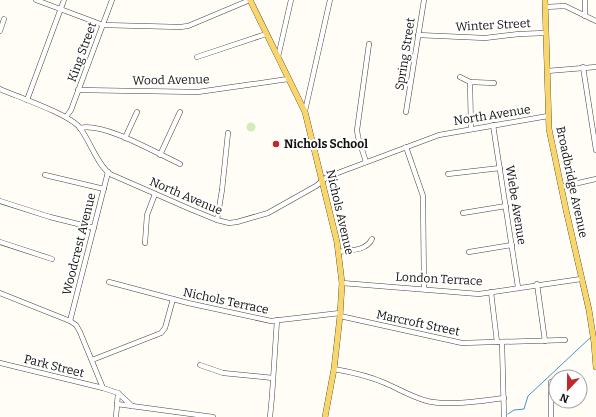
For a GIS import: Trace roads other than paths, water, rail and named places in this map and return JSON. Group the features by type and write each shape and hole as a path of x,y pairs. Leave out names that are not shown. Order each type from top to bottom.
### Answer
{"main road":[{"name":"Nichols Avenue","path":"250,0 304,112 322,180 338,252 342,283 340,315 334,369 325,417"},
{"name":"Broadbridge Avenue","path":"545,0 548,116 552,149 593,330 596,367"}],"street":[{"path":"36,0 103,25 180,27 188,26 250,0"},
{"path":"27,100 64,0"},
{"name":"King Street","path":"66,117 71,110 112,0"},
{"path":"278,58 291,0"},
{"path":"304,112 330,0"},
{"name":"Spring Street","path":"406,112 424,0"},
{"path":"585,0 585,16"},
{"path":"545,7 565,6 596,21"},
{"path":"0,31 4,19"},
{"name":"Winter Street","path":"418,36 485,38 545,33"},
{"path":"197,57 266,34"},
{"path":"366,162 357,130 369,44"},
{"path":"547,71 596,66"},
{"path":"583,67 596,150"},
{"path":"460,77 470,82 494,83"},
{"name":"Wood Avenue","path":"78,90 198,92 288,79"},
{"path":"470,82 472,129"},
{"name":"North Avenue","path":"0,89 72,120 80,128 101,164 108,172 155,194 224,223 232,223 268,213 316,186 327,177 439,135 548,116"},
{"name":"King Street","path":"71,110 73,115 72,120"},
{"path":"125,138 137,112"},
{"path":"160,155 180,112"},
{"name":"Wiebe Avenue","path":"493,125 518,287"},
{"path":"80,128 95,127 104,129 180,164"},
{"path":"217,220 228,133"},
{"path":"406,147 423,196 424,289"},
{"path":"448,174 500,168"},
{"name":"Woodcrest Avenue","path":"70,321 108,172"},
{"path":"45,175 104,190"},
{"path":"561,187 596,179"},
{"path":"145,243 147,215 155,194"},
{"path":"0,201 50,217 94,228"},
{"path":"463,213 506,206"},
{"path":"338,252 365,247 369,245 372,238"},
{"path":"0,242 52,258"},
{"path":"469,252 512,245"},
{"name":"London Terrace","path":"342,283 469,294 582,279"},
{"name":"Nichols Terrace","path":"109,282 173,299 267,320 340,315"},
{"path":"537,284 545,341"},
{"path":"491,292 500,342 504,417"},
{"path":"0,293 70,321 79,330 104,388"},
{"path":"92,360 160,333 167,324 173,299"},
{"name":"Marcroft Street","path":"340,315 462,344 565,340"},
{"path":"270,417 277,320"},
{"name":"Park Street","path":"0,363 104,388 118,393"},
{"path":"200,366 223,373 273,378"},
{"path":"334,369 369,377 386,383 407,394 435,402 457,402 504,398"},
{"path":"116,417 118,393"},
{"path":"118,393 132,406"},
{"path":"117,404 213,417"}],"waterway":[{"path":"508,414 514,410 524,409 528,396 591,337"}],"place":[{"name":"Nichols School","path":"276,144"}]}
